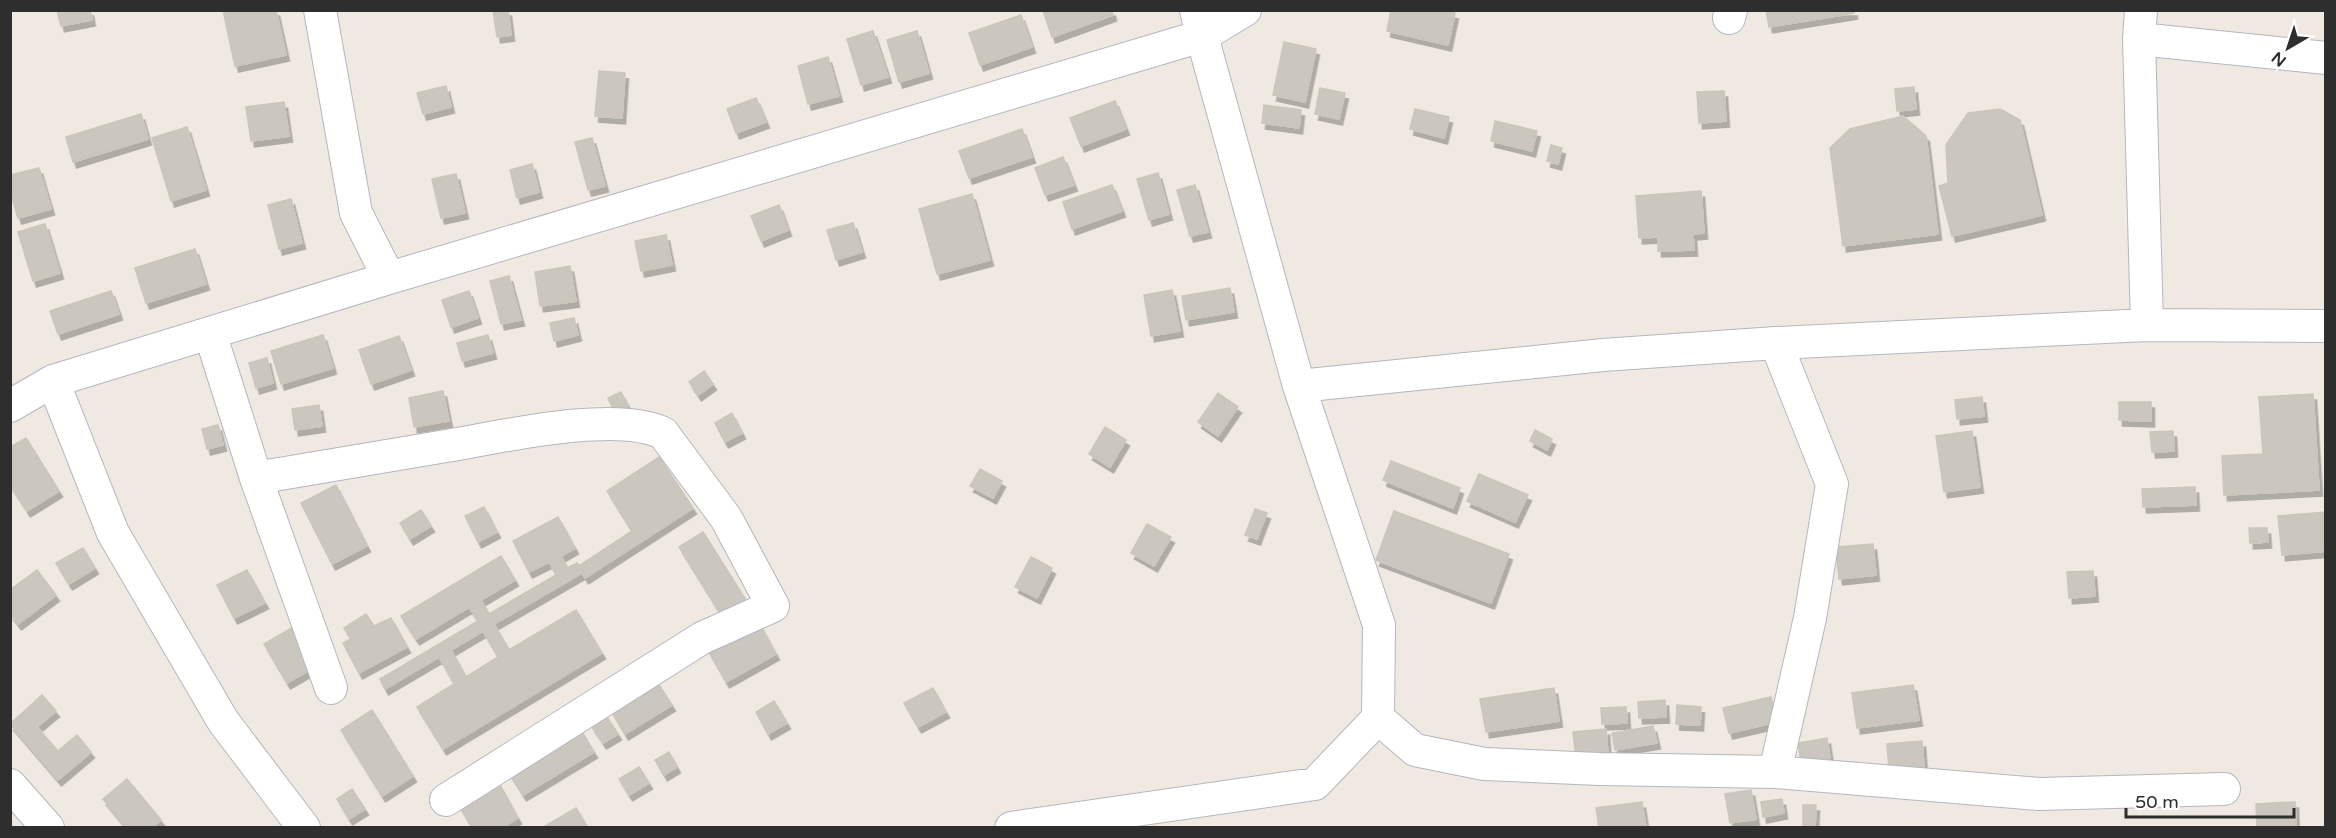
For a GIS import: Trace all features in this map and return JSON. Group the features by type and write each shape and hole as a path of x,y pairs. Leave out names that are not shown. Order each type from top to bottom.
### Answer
{"street":[{"path":"320,10 356,213 389,278"},
{"path":"10,406 54,381 1245,10"},
{"path":"1011,828 1315,784 1378,718 1379,625 1299,386 1199,23"},
{"path":"2147,325 2140,25 2325,58"},
{"path":"1299,386 1603,355 1776,343 2147,325 2325,326"},
{"path":"210,333 256,478 331,688"},
{"path":"1774,772 1810,618 1832,484 1776,343"},
{"path":"54,381 113,533 223,722 304,828"},
{"path":"256,478 580,424 641,426 652,427 663,433 726,518 773,606 702,638 446,800"},
{"path":"1378,718 1415,750 1484,764 1599,769 1774,772 2039,794 2224,789"},
{"path":"10,786 48,828"}],"building":[{"path":"57,10 90,10 92,20 61,26"},
{"path":"223,10 276,10 286,55 235,66"},
{"path":"493,10 508,10 511,35 497,37"},
{"path":"1043,10 1112,10 1113,15 1052,37"},
{"path":"1391,10 1442,10 1455,13 1448,45 1387,31"},
{"path":"1766,10 1854,10 1854,13 1769,27"},
{"path":"1021,15 1032,47 980,65 969,33"},
{"path":"873,31 888,77 861,85 847,39"},
{"path":"917,31 929,73 899,82 887,40"},
{"path":"1284,42 1316,49 1305,102 1273,95"},
{"path":"828,57 839,96 808,104 798,66"},
{"path":"599,71 625,73 622,118 595,116"},
{"path":"446,86 451,107 423,114 417,93"},
{"path":"1914,87 1916,109 1897,111 1895,89"},
{"path":"1320,88 1345,93 1339,119 1315,114"},
{"path":"1724,91 1726,121 1699,123 1697,92"},
{"path":"756,98 766,122 736,133 727,109"},
{"path":"1115,101 1126,129 1081,146 1070,118"},
{"path":"284,102 289,136 251,141 246,107"},
{"path":"1264,105 1301,110 1299,128 1262,123"},
{"path":"1415,109 1449,117 1444,138 1410,129"},
{"path":"2000,109 2020,120 2042,215 1952,236 1939,186 1948,183 1946,145 1968,113"},
{"path":"141,114 148,139 73,162 66,137"},
{"path":"1903,116 1926,136 1938,234 1843,246 1830,148 1850,129"},
{"path":"1495,121 1537,131 1532,151 1491,141"},
{"path":"187,127 206,190 171,201 152,138"},
{"path":"1022,129 1032,157 969,178 959,151"},
{"path":"592,138 605,186 588,190 575,142"},
{"path":"1551,145 1562,148 1558,164 1547,161"},
{"path":"1063,157 1074,185 1045,195 1035,168"},
{"path":"532,164 539,192 517,198 510,170"},
{"path":"39,168 51,209 18,218 10,191 10,175"},
{"path":"1158,173 1169,214 1149,220 1137,179"},
{"path":"456,174 465,213 441,218 432,179"},
{"path":"1112,185 1122,211 1072,229 1063,202"},
{"path":"1195,185 1208,232 1190,236 1177,190"},
{"path":"1701,191 1704,233 1693,234 1694,250 1658,251 1658,237 1639,238 1636,196"},
{"path":"972,194 990,260 937,274 919,209"},
{"path":"291,199 302,243 279,249 268,205"},
{"path":"779,205 788,230 761,241 751,216"},
{"path":"853,223 862,252 836,260 827,230"},
{"path":"45,224 60,273 33,281 18,232"},
{"path":"666,235 672,265 641,271 635,241"},
{"path":"195,249 206,284 146,303 135,268"},
{"path":"570,266 576,301 540,306 535,272"},
{"path":"509,276 521,320 501,324 490,281"},
{"path":"1230,288 1234,312 1186,320 1182,296"},
{"path":"1172,290 1180,331 1151,336 1144,295"},
{"path":"111,291 119,314 58,334 50,311"},
{"path":"469,291 478,318 451,327 442,300"},
{"path":"574,318 578,335 554,341 550,323"},
{"path":"323,335 333,368 281,384 271,351"},
{"path":"488,335 493,353 462,361 457,343"},
{"path":"399,336 411,370 371,384 359,350"},
{"path":"267,358 273,383 256,388 249,363"},
{"path":"704,371 713,384 698,395 689,382"},
{"path":"443,391 449,421 414,427 409,398"},
{"path":"621,392 628,406 615,413 608,398"},
{"path":"1218,393 1238,407 1218,436 1198,422"},
{"path":"2313,394 2319,490 2224,495 2222,456 2263,454 2259,397"},
{"path":"1982,397 1984,416 1957,419 1955,400"},
{"path":"2119,402 2151,402 2151,421 2119,420"},
{"path":"319,405 322,426 295,430 292,409"},
{"path":"732,413 742,433 725,442 715,423"},
{"path":"218,425 223,445 207,449 202,429"},
{"path":"1105,427 1126,440 1110,467 1089,454"},
{"path":"1535,430 1552,439 1547,450 1530,441"},
{"path":"1972,431 1980,487 1944,492 1936,436"},
{"path":"2173,431 2174,451 2152,452 2150,432"},
{"path":"26,438 59,491 27,511 10,485 10,447"},
{"path":"659,457 693,508 585,578 582,573 494,624 509,650 576,610 602,653 443,749 417,707 454,684 439,657 385,689 380,679 478,621 469,607 416,639 401,616 501,556 515,580 481,600 489,614 556,575 549,562 529,572 513,541 558,517 575,548 561,556 567,568 577,563 579,566 632,531 607,491","holes":["483,631 498,657 466,677 451,650"]},
{"path":"1391,461 1460,488 1453,508 1383,480"},
{"path":"980,469 1002,481 993,498 970,486"},
{"path":"1479,474 1528,495 1515,522 1467,501"},
{"path":"336,485 367,546 332,564 301,503"},
{"path":"2195,487 2196,505 2143,507 2142,489"},
{"path":"484,507 497,532 478,542 465,516"},
{"path":"1255,509 1267,513 1257,539 1245,535"},
{"path":"421,510 431,526 410,539 400,523"},
{"path":"1394,511 1509,554 1491,603 1376,560"},
{"path":"2326,512 2326,551 2282,555 2278,516"},
{"path":"1147,524 1171,537 1154,566 1131,553"},
{"path":"2249,528 2267,528 2268,542 2250,543"},
{"path":"703,532 747,602 723,618 679,547"},
{"path":"1873,544 1876,575 1839,579 1836,547"},
{"path":"83,548 95,568 69,584 56,563"},
{"path":"1031,557 1052,568 1037,598 1015,587"},
{"path":"37,570 56,595 18,624 10,614 10,590"},
{"path":"247,570 265,603 234,618 217,585"},
{"path":"2093,571 2095,596 2069,598 2067,572"},
{"path":"366,614 374,626 391,618 407,647 359,673 343,643 351,639 344,628"},
{"path":"759,623 776,654 726,682 709,652"},
{"path":"295,626 318,665 287,683 264,644"},
{"path":"659,685 672,705 625,734 613,714"},
{"path":"1913,685 1919,720 1857,728 1852,693"},
{"path":"933,688 946,712 918,727 904,703"},
{"path":"1554,688 1559,721 1486,732 1480,699"},
{"path":"42,695 56,711 37,727 58,751 77,735 91,752 58,780 10,724"},
{"path":"1771,697 1777,722 1729,733 1723,708"},
{"path":"1665,700 1666,717 1639,718 1638,702"},
{"path":"774,701 787,723 768,734 756,712"},
{"path":"1677,705 1701,707 1700,725 1676,724"},
{"path":"1626,707 1627,723 1602,724 1601,708"},
{"path":"372,710 413,776 382,796 341,730"},
{"path":"607,717 618,734 603,743 592,727"},
{"path":"1653,726 1657,743 1615,750 1612,733"},
{"path":"580,729 594,752 523,795 509,773"},
{"path":"1606,729 1608,756 1576,758 1573,732"},
{"path":"1827,738 1830,758 1801,762 1798,743"},
{"path":"1922,741 1924,767 1889,769 1887,744"},
{"path":"669,752 677,767 664,775 655,760"},
{"path":"639,767 649,783 629,795 619,779"},
{"path":"496,778 518,818 501,828 472,828 456,800"},
{"path":"127,779 161,820 151,828 127,828 103,799"},
{"path":"352,789 365,809 349,819 337,799"},
{"path":"1751,790 1756,819 1730,823 1725,794"},
{"path":"1782,799 1784,813 1763,817 1761,802"},
{"path":"1642,802 1646,828 1599,828 1596,808"},
{"path":"2295,802 2296,828 2257,828 2256,804"},
{"path":"1803,805 1816,805 1815,828 1803,827"},
{"path":"576,808 588,828 546,828 545,826"}]}
